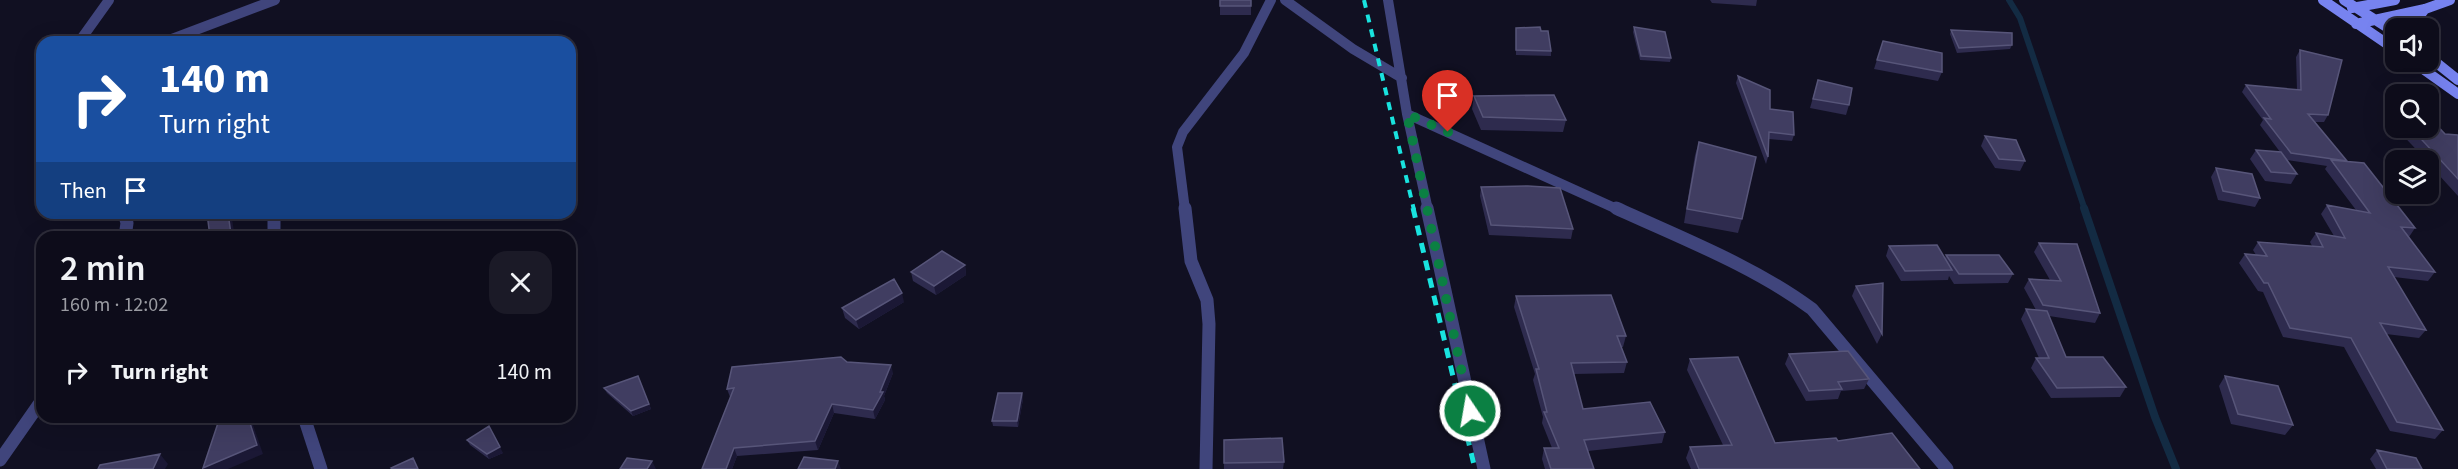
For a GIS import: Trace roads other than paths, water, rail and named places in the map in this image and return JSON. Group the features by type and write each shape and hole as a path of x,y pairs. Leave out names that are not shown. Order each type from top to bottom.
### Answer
{"main road":[{"path":"2323,0 2385,43"},
{"path":"2344,0 2385,26"},
{"path":"2338,10 2395,0"},
{"path":"2356,24 2373,18 2425,9 2450,0"},
{"path":"2418,18 2425,9"},
{"path":"2439,63 2458,81"},
{"path":"2427,72 2458,94"}],"street":[{"path":"84,36 109,0"},
{"path":"180,36 275,0"},
{"path":"1206,469 1209,324 1207,300 1191,261 1177,147 1183,132 1250,46 1262,26 1272,0"},
{"path":"1285,0 1353,49 1402,78"},
{"path":"1388,0 1407,114 1484,469"},
{"path":"1407,114 1695,244 1792,294 1812,309 1947,469"},
{"path":"0,460 36,408"},
{"path":"306,423 321,469"}],"waterway":[{"path":"2009,0 2020,18 2085,210"},
{"path":"2084,208 2155,417 2176,469"}],"railway":[{"path":"1364,0 1414,210"},
{"path":"1413,208 1475,469"}]}
